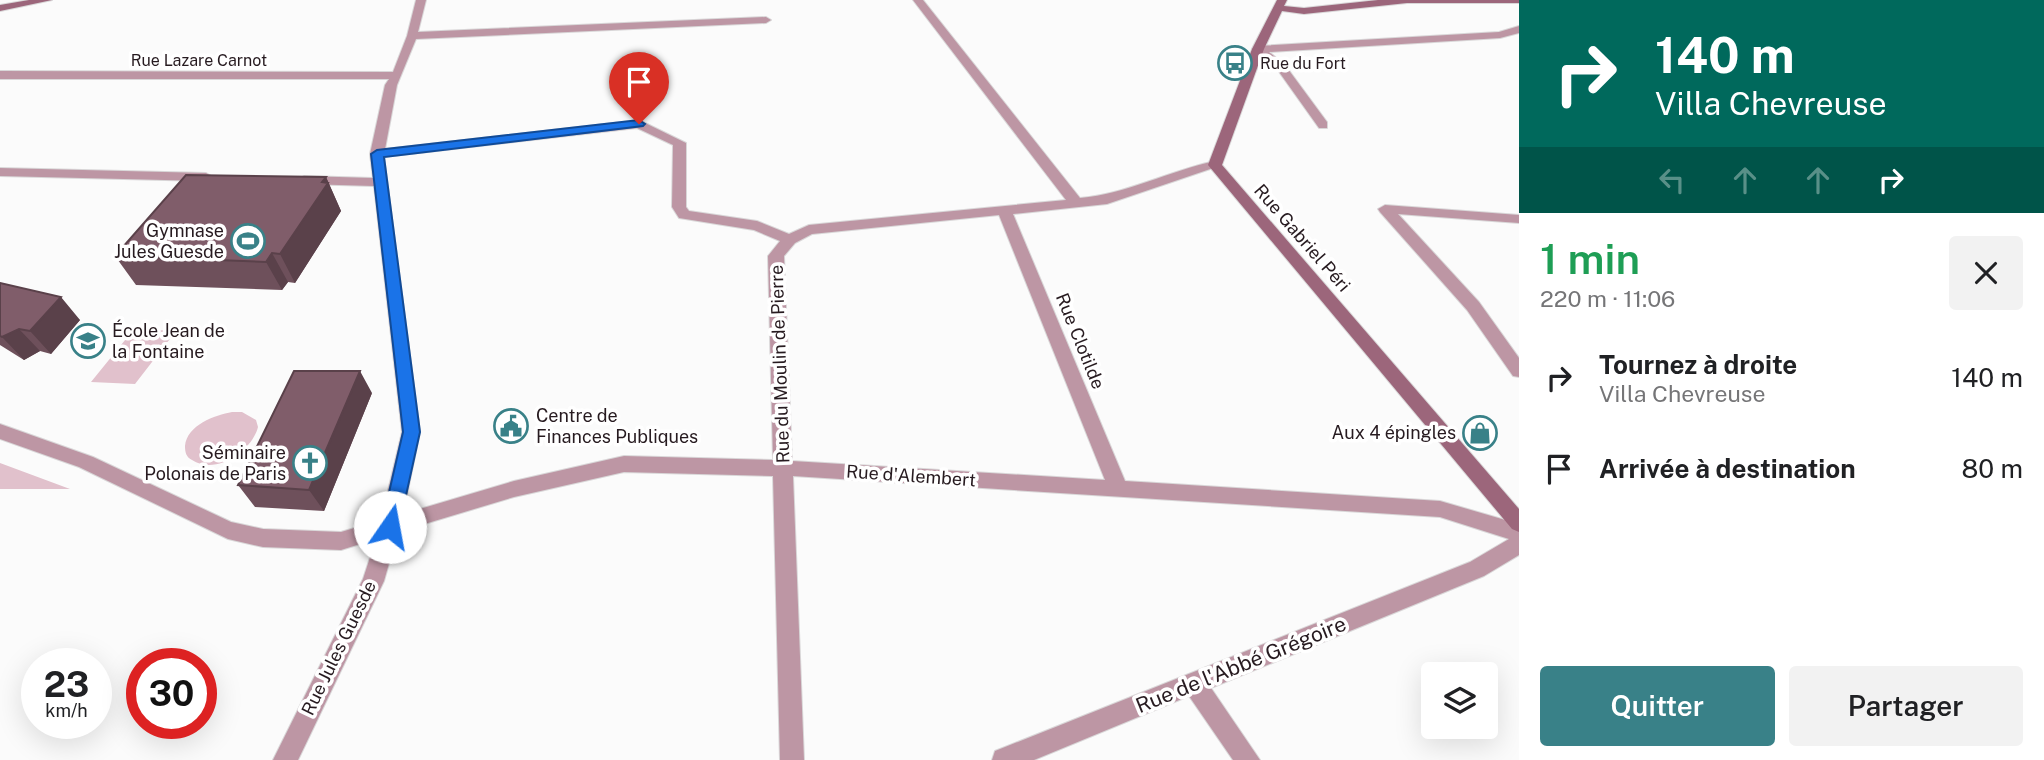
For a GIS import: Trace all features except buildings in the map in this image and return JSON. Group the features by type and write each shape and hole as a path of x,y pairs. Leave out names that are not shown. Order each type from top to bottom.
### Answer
{"main road":[{"path":"0,8 47,0"},
{"path":"1215,165 1258,49 1281,4 1304,11 1407,0 1519,0"},
{"name":"Rue Gabriel Péri","path":"1215,165 1519,523"}],"street":[{"name":"Rue Jules Guesde","path":"285,760 373,581 390,527 411,432 377,154 391,85 412,36 421,0"},
{"path":"918,0 1076,203"},
{"path":"412,36 766,20"},
{"path":"1258,49 1500,35 1519,29"},
{"path":"1258,49 1281,67 1324,125"},
{"name":"Rue Lazare Carnot","path":"0,75 397,76"},
{"path":"377,154 639,124 680,143 679,207 684,215 757,226 789,239"},
{"name":"Rue du Moulin de Pierre","path":"792,760 776,256 789,239 808,230 1107,200 1183,172 1215,165"},
{"path":"0,172 223,177"},
{"path":"289,179 382,182"},
{"path":"1519,219 1385,208 1473,306 1519,371"},
{"name":"Rue Clotilde","path":"1004,210 1118,488"},
{"name":"Rue d'Alembert","path":"0,431 86,463 228,530 263,538 341,541 514,489 624,464 783,468 1440,509 1519,533"},
{"name":"Rue de l'Abbé Grégoire","path":"1004,760 1477,569 1519,544"},
{"path":"1194,683 1248,760"}],"shaded area":[{"path":"134,329 176,331 135,384 91,382"},
{"path":"232,412 242,412 256,420 258,427 249,445 232,458 212,465 201,464 188,457 185,446 191,432 203,422"},
{"path":"0,463 70,489 0,489"}],"place":[{"name":"Rue du Fort","path":"1235,63"},
{"name":"Gymnase Jules Guesde","path":"248,241"},
{"name":"École Jean de la Fontaine","path":"88,341"},
{"name":"Centre de Finances Publiques","path":"511,426"},
{"name":"Aux 4 épingles","path":"1480,433"},
{"name":"Séminaire Polonais de Paris","path":"310,463"}],"route":[{"path":"390,527 411,432 377,154 639,124"}]}
